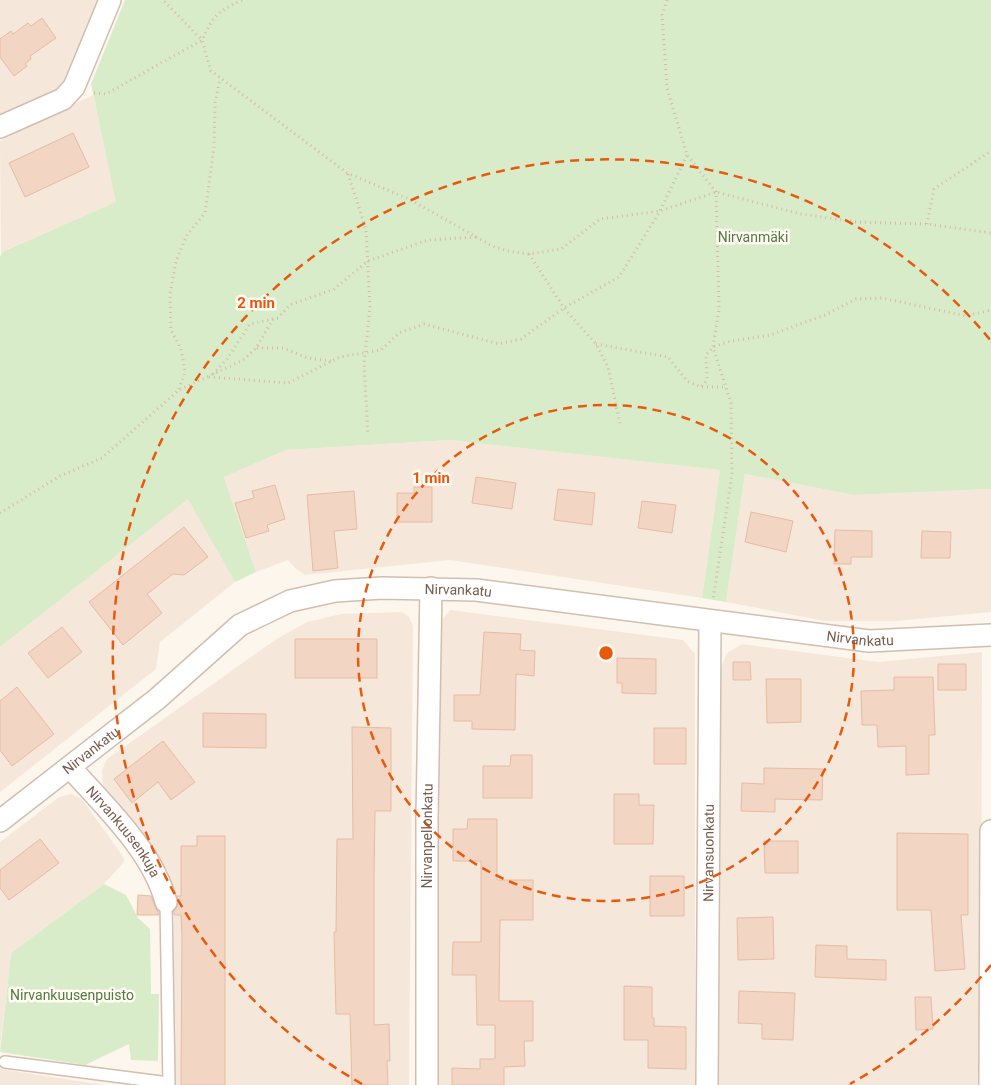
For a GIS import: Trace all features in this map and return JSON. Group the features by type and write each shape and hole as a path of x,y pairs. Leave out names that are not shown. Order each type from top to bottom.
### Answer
{"street":[{"path":"0,127 63,99 74,87 110,0"},
{"name":"Nirvankatu","path":"0,821 157,699 232,631 276,606 343,590 431,588 476,590 869,641 991,635"},
{"name":"Nirvanpellonkatu","path":"427,1085 427,817 431,588"},
{"name":"Nirvansuonkatu","path":"707,1085 710,621"},
{"path":"991,635 991,641"},
{"name":"Nirvankuusenkuja","path":"70,766 149,861 166,902"},
{"path":"990,1085 991,831"}],"lane":[{"path":"5,1062 169,1084 166,902"}],"path":[{"path":"163,0 202,40 211,71 220,79 347,173 411,200 492,246 528,254 561,249 600,219 660,212 716,192 801,214 856,222 927,224 991,233"},
{"path":"106,94 202,40 213,17 225,8 242,0"},
{"path":"667,0 662,14 667,88 687,155 716,192 719,309 713,347 731,403 732,474 710,621"},
{"path":"179,390 185,372 181,349 171,330 170,294 176,261 187,235 205,213 214,147 215,103 220,79"},
{"path":"927,224 934,189 991,151"},
{"path":"209,377 288,383 340,357 381,350 399,333 424,324 499,344 521,339 564,308 619,277 660,212 687,155"},
{"path":"347,173 366,230 370,307 365,354 368,435"},
{"path":"209,377 228,359 250,324 278,318 290,305 334,289 368,261 428,240 476,237"},
{"path":"528,254 564,308 596,344 608,367 620,424"},
{"path":"701,387 707,380 706,355 713,347 727,342 770,335 825,316 856,299 882,298 966,316 991,310"},
{"path":"0,513 60,476 102,458 179,390 243,360 256,348 273,319"},
{"path":"596,344 668,357 687,381 701,387 726,387"},
{"path":"256,348 283,348 308,358 333,361"}],"shaded area":[{"path":"0,0 104,0 61,90 0,119"},
{"path":"93,95 117,202 1,252 0,141"},
{"path":"450,440 720,470 702,598 450,560 305,575 288,560 256,572 224,477 286,450"},
{"path":"745,474 854,495 991,489 991,612 896,621 825,621 726,602"},
{"path":"188,498 235,582 160,642 156,669 0,792 0,647"},
{"path":"450,610 683,640 695,654 695,1085 436,1085 441,621"},
{"path":"402,612 409,617 413,626 409,1085 173,1085 174,910 169,872 103,785 102,770 107,759 275,640 307,622 341,614"},
{"path":"742,644 878,662 982,652 981,1085 717,1085 719,672 727,653"},
{"path":"71,794 82,799 124,858 124,862 104,884 11,953 0,1047 0,842 59,797"},
{"path":"0,1069 104,1085 0,1085"}],"green space":[{"name":"Nirvanmäki","path":"125,0 991,0 991,489 854,495 745,474 726,602 702,598 720,470 450,440 286,450 224,477 256,572 235,582 188,499 0,647 0,257 2,252 116,202 91,84"},
{"name":"Nirvankuusenpuisto","path":"104,884 126,895 138,918 150,929 151,994 159,994 158,1061 131,1060 129,1044 85,1065 0,1052 11,953"}],"building":[{"path":"42,18 56,38 30,56 31,59 25,64 27,66 14,76 0,57 0,39 11,31 13,34 28,23 31,26"},
{"path":"73,133 89,167 25,197 9,163"},
{"path":"476,477 516,483 512,509 472,503"},
{"path":"275,485 285,519 267,525 269,531 246,538 235,503 254,498 252,491"},
{"path":"414,487 432,487 432,522 397,522 397,493 414,493"},
{"path":"558,489 595,493 592,525 554,520"},
{"path":"354,491 357,529 334,531 338,568 313,571 307,495"},
{"path":"642,501 676,505 672,533 638,528"},
{"path":"751,512 793,521 786,552 745,542"},
{"path":"184,527 208,557 184,575 173,574 147,594 162,613 123,645 89,602"},
{"path":"835,530 872,531 872,557 851,557 851,564 834,564"},
{"path":"922,531 951,532 950,558 921,558"},
{"path":"62,627 82,652 48,678 28,653"},
{"path":"484,632 521,634 520,650 535,651 534,676 516,674 515,730 472,729 472,721 454,721 454,695 480,695"},
{"path":"295,639 377,639 377,678 295,678"},
{"path":"617,658 656,659 656,694 622,693 622,683 617,683"},
{"path":"733,662 750,662 751,680 733,680"},
{"path":"938,664 966,664 966,690 938,690"},
{"path":"894,677 933,677 935,735 929,735 929,774 906,775 906,746 878,747 877,725 862,725 861,691 894,690"},
{"path":"766,679 801,679 801,722 767,723"},
{"path":"17,687 54,734 12,766 0,750 0,701"},
{"path":"203,713 266,714 266,748 203,747"},
{"path":"352,727 391,728 391,811 375,811 374,876 374,1025 389,1024 390,1061 387,1061 388,1085 352,1085 350,1014 336,1014 334,932 336,932 337,839 353,839"},
{"path":"654,728 686,728 686,764 654,764"},
{"path":"163,741 195,782 171,800 158,782 132,803 114,779"},
{"path":"511,755 532,755 532,798 483,798 483,766 510,766"},
{"path":"764,768 823,769 822,800 775,799 775,812 741,811 742,783 764,784"},
{"path":"614,794 639,794 639,805 654,805 653,844 614,844"},
{"path":"468,819 497,819 497,880 533,880 533,920 500,920 499,1001 533,1001 533,1041 524,1041 525,1066 504,1067 504,1085 452,1085 452,1068 480,1069 480,1059 495,1059 495,1025 477,1025 476,975 452,975 453,942 481,942 481,861 453,861 453,829 467,829"},
{"path":"897,833 968,834 968,915 961,915 965,969 935,971 931,910 897,910"},
{"path":"197,836 225,836 225,1085 181,1085 182,935 181,915 174,915 174,911 178,905 177,896 181,896 181,846 197,846"},
{"path":"40,839 59,863 9,900 0,888 0,870"},
{"path":"764,841 798,841 798,873 765,873"},
{"path":"650,876 684,876 684,916 650,916"},
{"path":"138,895 151,896 159,915 137,915"},
{"path":"773,917 774,959 738,960 737,918"},
{"path":"816,945 847,946 847,959 886,960 886,980 815,977"},
{"path":"624,986 652,987 652,1018 654,1018 654,1026 686,1027 686,1069 648,1068 648,1040 624,1040"},
{"path":"739,991 795,993 793,1040 762,1039 762,1024 738,1023"},
{"path":"915,997 931,997 933,1029 916,1030"}]}
